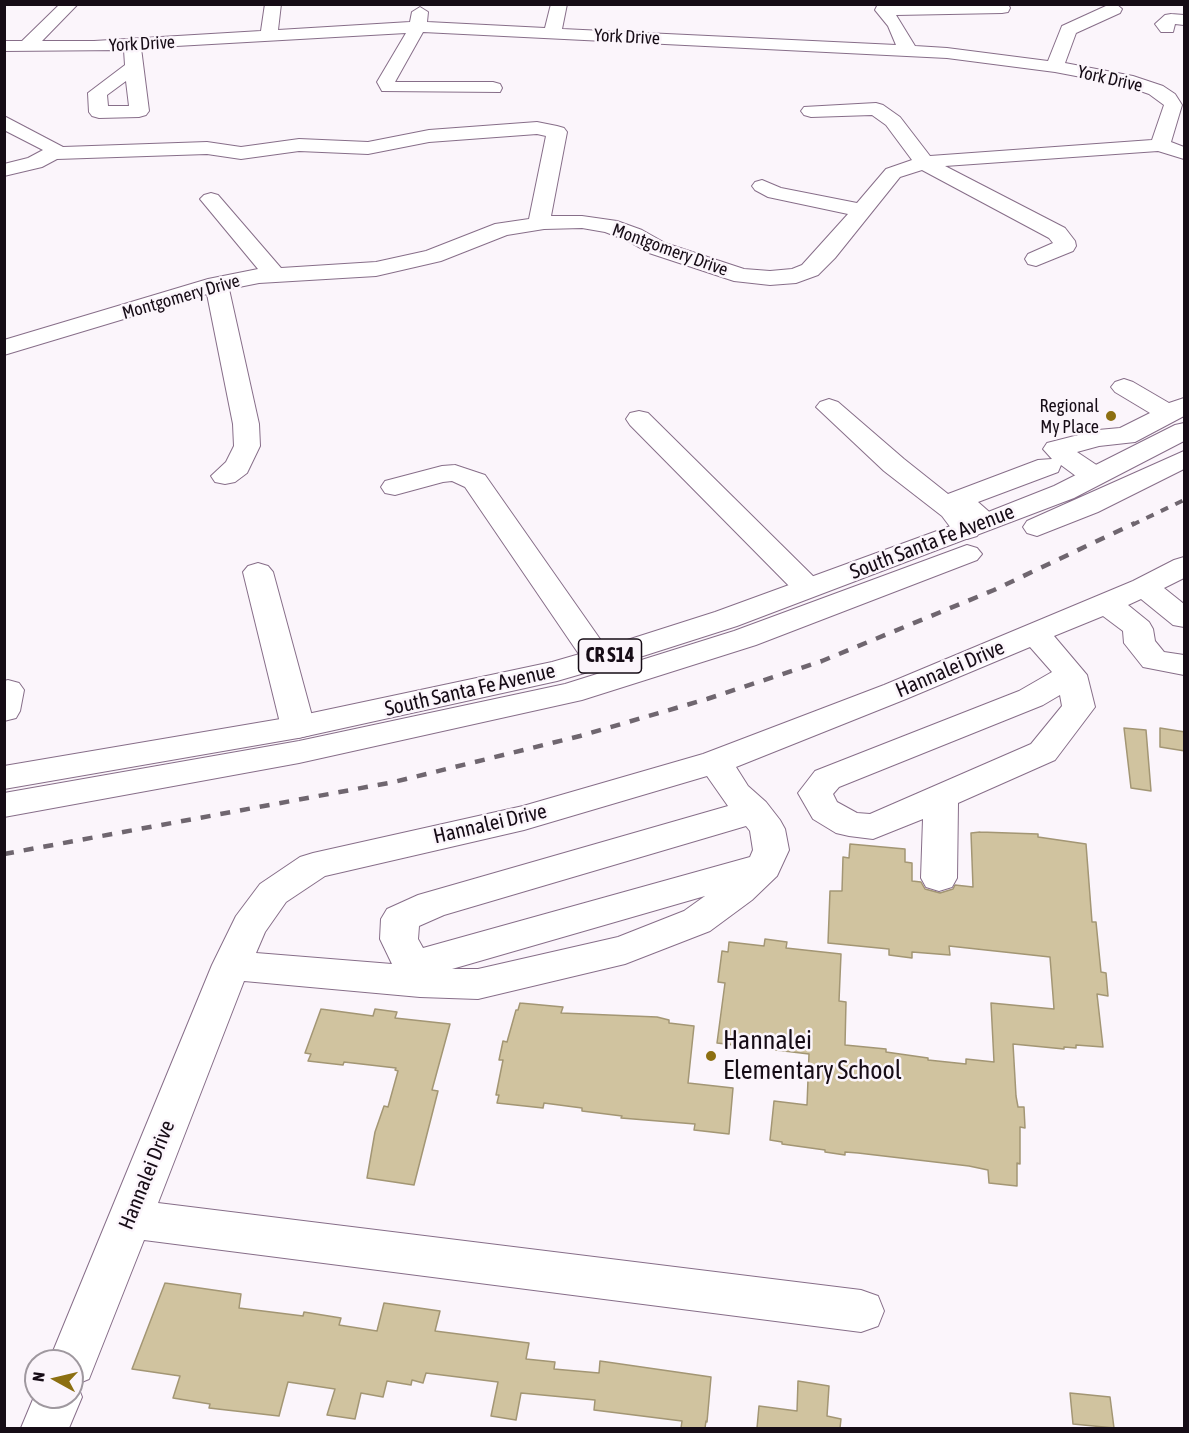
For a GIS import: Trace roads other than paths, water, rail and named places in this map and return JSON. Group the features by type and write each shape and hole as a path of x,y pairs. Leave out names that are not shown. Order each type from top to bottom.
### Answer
{"street":[{"path":"27,46 70,4"},
{"path":"269,36 273,4"},
{"path":"418,4 420,10 418,27 386,82 389,87 493,88"},
{"path":"552,33 559,4"},
{"path":"901,51 901,39 896,25 883,9 1002,8"},
{"path":"1055,67 1068,30 1114,9"},
{"path":"1167,28 1164,24 1171,19 1185,20"},
{"path":"878,25 901,51"},
{"name":"York Drive","path":"4,46 132,44 418,27 974,56 1127,80 1162,94 1173,105 1160,145"},
{"path":"132,44 134,67"},
{"path":"1162,94 1185,91"},
{"path":"811,111 876,108 893,121 925,162 1057,233 1065,246 1036,259"},
{"path":"4,122 54,148 53,153"},
{"path":"4,170 27,166 53,153 207,147 241,153 299,145 368,148 429,136 537,128 557,132 539,223"},
{"path":"1160,145 1185,153"},
{"name":"Montgomery Drive","path":"4,348 216,284 275,275 376,269 433,256 503,229 539,223 582,222 609,226 634,234 657,248 742,276 770,279 796,276 810,270 892,173 925,162 1160,145"},
{"path":"762,186 775,193 860,210"},
{"path":"211,199 275,275"},
{"path":"216,284 246,424 247,446 237,467 225,476"},
{"path":"1125,387 1180,417"},
{"path":"829,407 894,465 952,510 977,526"},
{"path":"1094,476 1056,449 1098,438 1126,436 1180,417"},
{"name":"South Santa Fe Avenue","path":"4,778 298,727 459,694 598,659 726,619 1064,492 1094,476 1180,417"},
{"path":"639,419 808,588"},
{"name":"South Santa Fe Avenue","path":"4,805 299,752 571,693 745,638 977,550 1088,506 1185,459"},
{"path":"977,526 957,500 1048,466"},
{"path":"395,487 442,474 455,474 476,481 598,659"},
{"name":"Hannalei Drive","path":"78,1349 231,965 249,926 273,892 313,866 524,818 715,762 895,692 1144,587 1185,566"},
{"path":"258,572 298,727"},
{"path":"1144,587 1185,618"},
{"path":"1105,603 1138,629 1140,643 1154,660 1185,665"},
{"path":"1035,633 1071,675 1079,706 1043,752 873,826 849,824 825,810 815,793 827,779 1031,698 1071,675"},
{"path":"231,965 416,974 478,984 625,950 697,921 739,891 764,867 771,850 767,828 754,811 736,794 715,762"},
{"path":"939,878 941,797"},
{"path":"416,974 399,939 400,919 431,905 754,811"},
{"path":"130,1219 861,1311"},
{"path":"45,1428 53,1409"}],"railway":[{"path":"1132,525 1184,500"},
{"path":"4,854 394,782 580,736 707,699 822,661 994,590 1135,523"}],"place":[{"name":"Regional My Place","path":"1111,416"},
{"name":"Hannalei Elementary School","path":"711,1056"}]}
